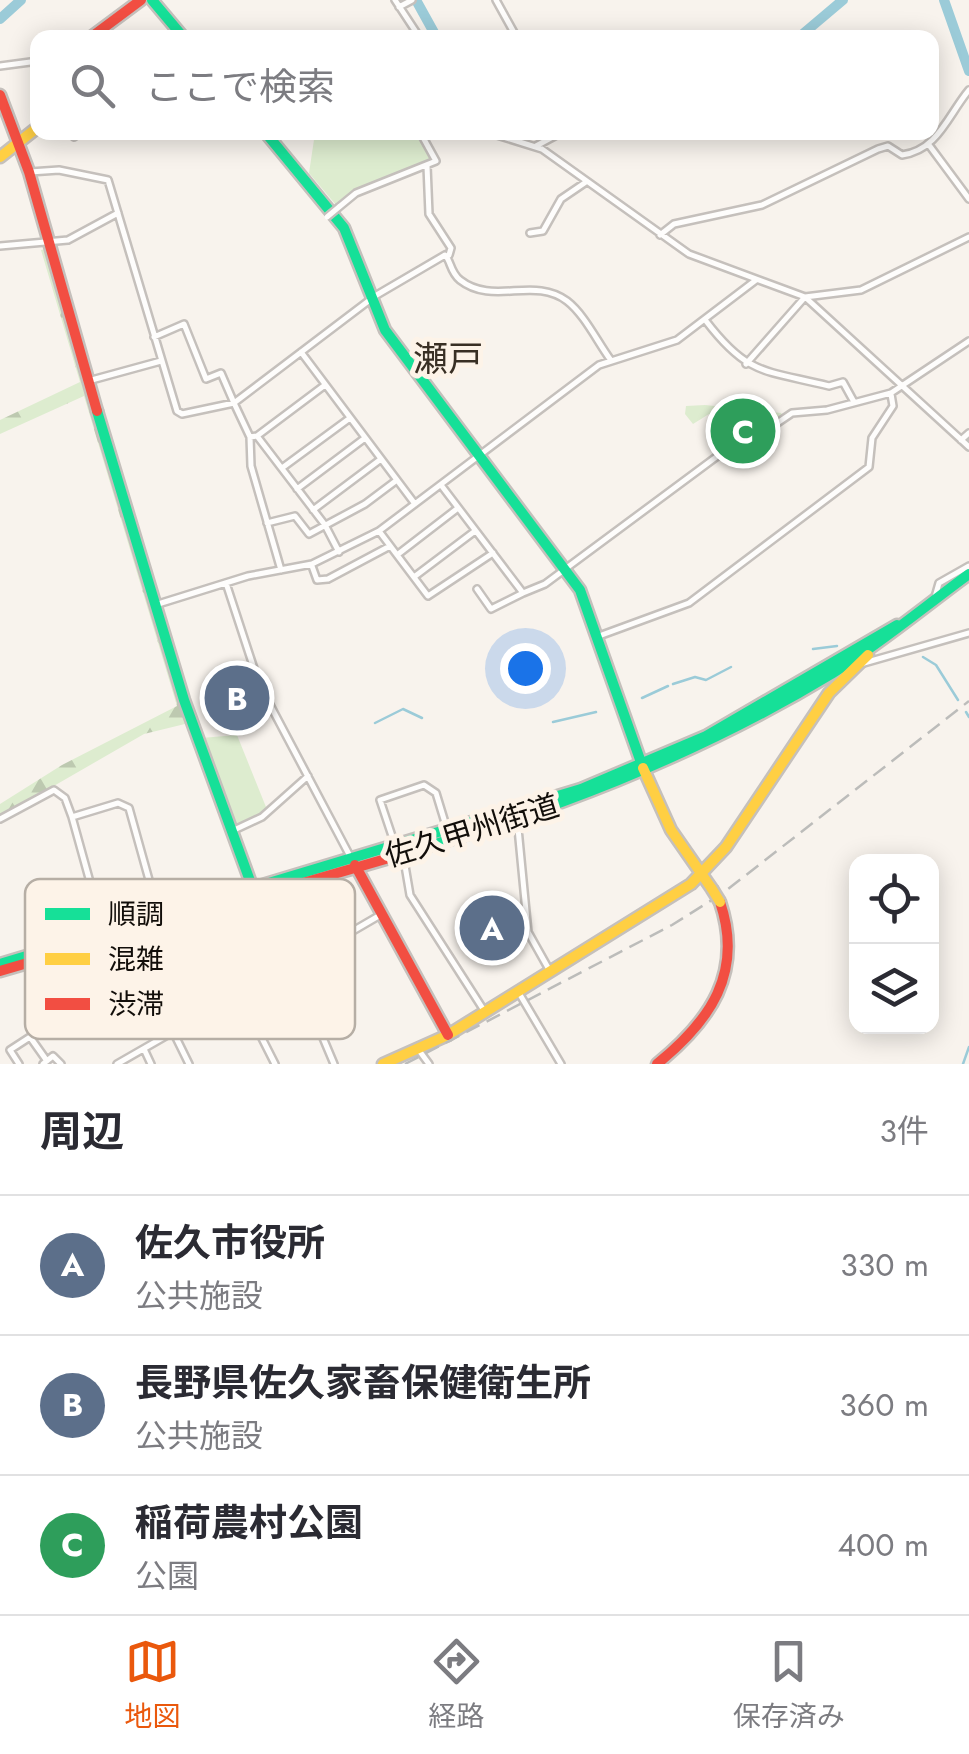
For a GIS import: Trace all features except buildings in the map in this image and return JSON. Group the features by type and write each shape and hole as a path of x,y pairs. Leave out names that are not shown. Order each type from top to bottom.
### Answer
{"street":[{"path":"152,0 177,30"},
{"path":"412,0 399,5 415,30"},
{"path":"496,0 513,30"},
{"path":"101,30 139,1"},
{"path":"0,66 30,62"},
{"path":"939,131 969,90"},
{"path":"0,96 30,172 47,245 155,605 249,879"},
{"path":"0,157 30,133"},
{"path":"272,140 344,228 385,330 585,598 644,769 666,820 720,902 727,942 714,1000 704,1021 657,1064"},
{"path":"327,217 364,190 436,161 424,140"},
{"path":"515,140 536,146 694,256 805,297 969,447"},
{"path":"536,146 548,140"},
{"path":"660,235 674,224 762,205 878,148 888,146 904,155 933,140"},
{"path":"929,145 969,199"},
{"path":"427,166 428,214 451,248 453,273 476,289 497,294 540,291 566,300 610,359"},
{"path":"30,172 59,170 107,178 180,414 234,403 371,300 434,259 449,255"},
{"path":"530,234 544,231 561,199 588,181"},
{"path":"0,246 47,245 82,235 118,213"},
{"path":"746,364 805,297 861,290 969,237"},
{"path":"155,605 226,583 312,564 339,552 379,530 610,359 663,346 705,320 756,280"},
{"path":"705,320 730,352 746,364 829,386 843,382 854,402"},
{"path":"154,337 184,324 206,379 221,373 253,437 325,525 339,552"},
{"path":"477,589 492,609 546,584 731,446 754,439 792,413 827,410 891,393 900,384 928,372 969,341"},
{"path":"300,352 415,504"},
{"path":"88,381 161,361"},
{"path":"281,570 250,462 253,437 325,385"},
{"path":"599,636 689,603 866,469 872,438 893,406 891,393"},
{"path":"282,468 350,418"},
{"path":"961,440 969,433"},
{"path":"297,489 365,438"},
{"path":"313,510 380,458"},
{"path":"267,523 295,516 308,534 397,480"},
{"path":"441,484 522,594"},
{"path":"397,555 459,508"},
{"path":"379,530 428,596 493,553"},
{"path":"414,577 476,530"},
{"path":"312,564 319,581 390,546"},
{"name":"佐久甲州街道","path":"294,879 450,836 644,769 851,665 969,570"},
{"path":"226,583 259,684 448,1035"},
{"name":"佐久甲州街道","path":"644,769 912,617"},
{"path":"851,665 969,634"},
{"path":"383,1064 448,1035 485,1013 658,908 702,874 742,825 859,650"},
{"path":"232,831 262,817 308,776"},
{"path":"450,836 436,793 424,785 380,800 410,896 485,1013"},
{"path":"0,819 54,790 62,794 90,879"},
{"path":"72,817 118,803 128,808 149,879"},
{"path":"516,814 528,932 552,973"},
{"name":"佐久甲州街道","path":"305,879 354,863"},
{"path":"355,930 382,914"},
{"name":"佐久甲州街道","path":"0,968 25,960"},
{"path":"519,992 561,1064"},
{"path":"19,1064 11,1048 27,1039"},
{"path":"31,1039 45,1062 53,1056 61,1064"},
{"path":"117,1064 162,1039"},
{"path":"175,1039 189,1064"},
{"path":"262,1039 274,1064"},
{"path":"323,1039 334,1064"},
{"path":"144,1049 150,1064"},
{"path":"418,1049 427,1062 418,1064"}],"green space":[{"path":"314,140 423,140 431,160 354,192 336,205 309,173"},
{"path":"46,249 189,723 144,734 0,817 0,804 62,765 177,706 84,396 0,434 0,420 80,382 41,250"},
{"path":"686,406 783,416 753,437 734,444 709,414 693,424 685,414"},
{"path":"237,735 266,807 261,815 236,825 201,738"}],"waterway":[{"path":"0,19 21,0"},
{"path":"416,0 433,30"},
{"path":"807,30 843,0"},
{"path":"944,0 969,71"},
{"path":"813,649 837,646"},
{"path":"923,657 936,665 958,700"},
{"path":"673,684 695,677 706,680 731,667"},
{"path":"642,698 668,686"},
{"path":"375,723 403,709 422,718"},
{"path":"553,722 596,712"},
{"path":"966,712 969,717"},
{"path":"963,1064 969,1047"}],"railway":[{"path":"405,1064 672,925 723,893 969,701"}],"traffic: fast":[{"path":"152,0 177,30"},
{"path":"272,140 344,228 385,330 580,590 643,768"},
{"path":"97,411 184,700 249,879"},
{"path":"389,858 561,802 726,731 850,662 969,574"},
{"path":"282,879 581,789 706,736 897,625"},
{"path":"0,964 25,956"}],"traffic: slow":[{"path":"0,157 30,133"},
{"path":"383,1064 448,1035 691,884 726,847 829,693 868,655"},
{"path":"643,768 671,830 712,889"},
{"path":"712,889 720,902"}],"traffic: jam":[{"path":"101,30 141,0"},
{"path":"0,95 29,172 97,411"},
{"path":"317,879 389,858"},
{"path":"355,865 448,1035"},
{"path":"657,1064 693,1031 717,994 728,951 720,902"},
{"path":"0,971 25,964"}],"place":[{"name":"稲荷農村公園","path":"743,431"},
{"name":"長野県佐久家畜保健衛生所","path":"237,698"},
{"name":"佐久市役所","path":"492,928"}],"district":[{"name":"瀬戸","path":"448,359"}]}
